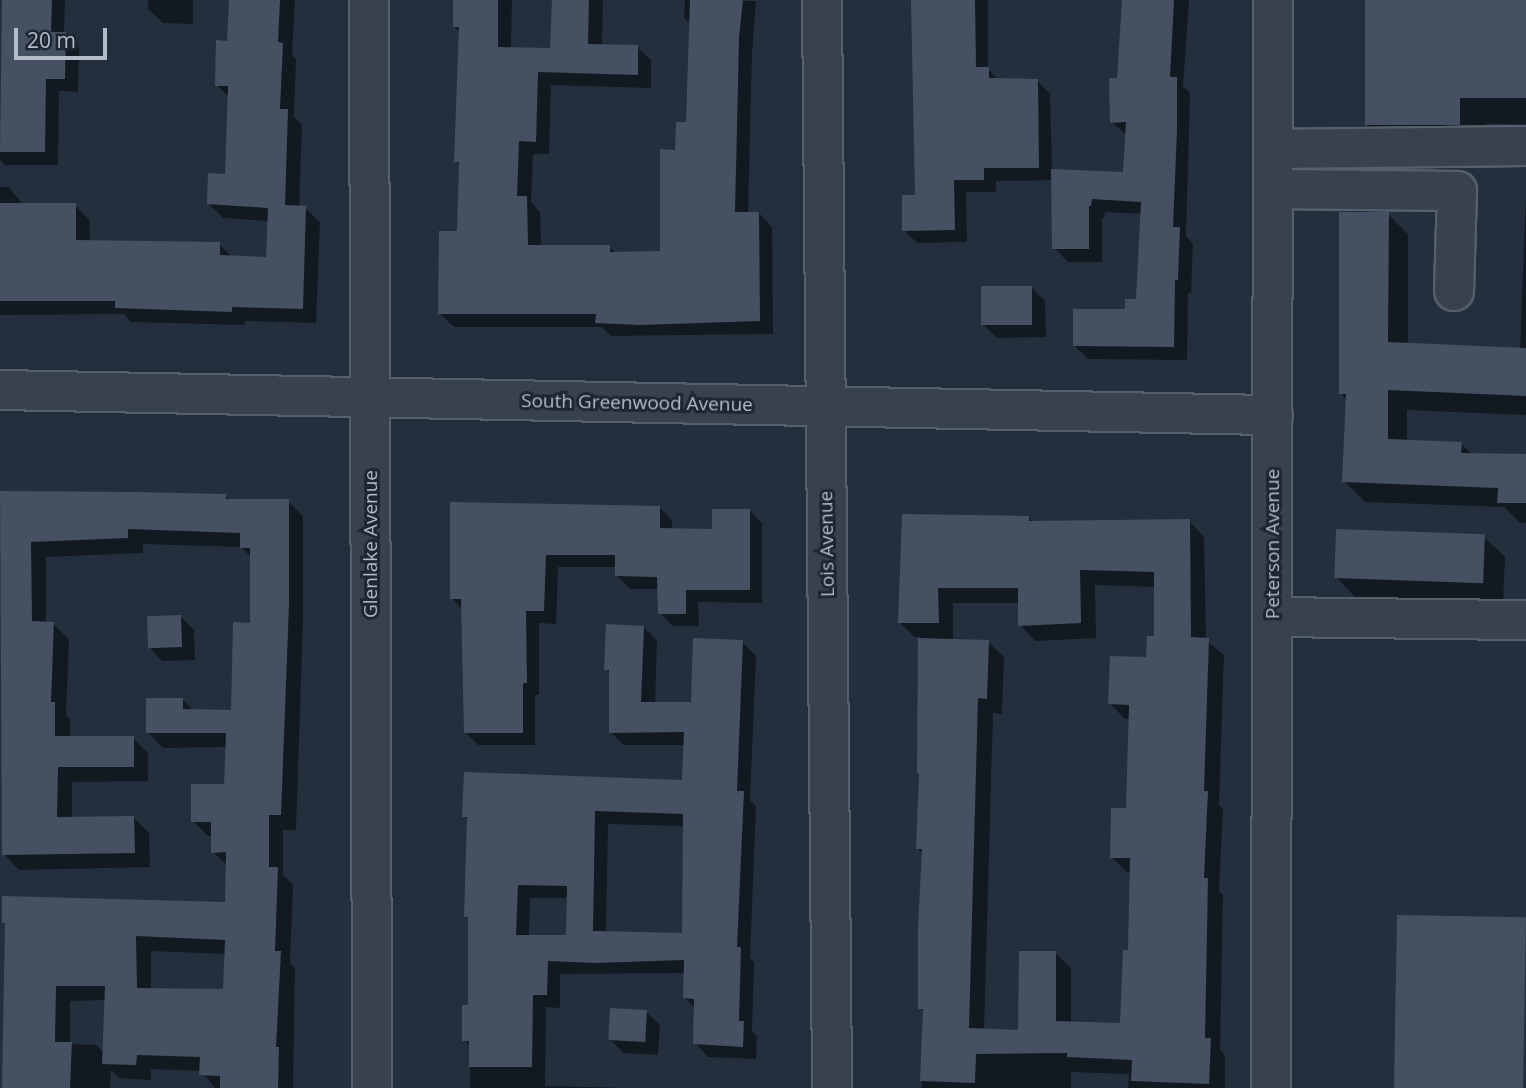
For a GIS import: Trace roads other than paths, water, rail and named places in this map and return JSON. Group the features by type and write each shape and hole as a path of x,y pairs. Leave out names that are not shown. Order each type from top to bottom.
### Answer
{"street":[{"name":"Glenlake Avenue","path":"369,0 372,1088"},
{"name":"Lois Avenue","path":"822,0 832,1088"},
{"name":"Peterson Avenue","path":"1271,1088 1273,0"},
{"path":"1273,149 1526,146"},
{"path":"1273,189 1457,191 1454,290"},
{"name":"South Greenwood Avenue","path":"0,390 1273,415"},
{"path":"1273,617 1526,620"}]}
